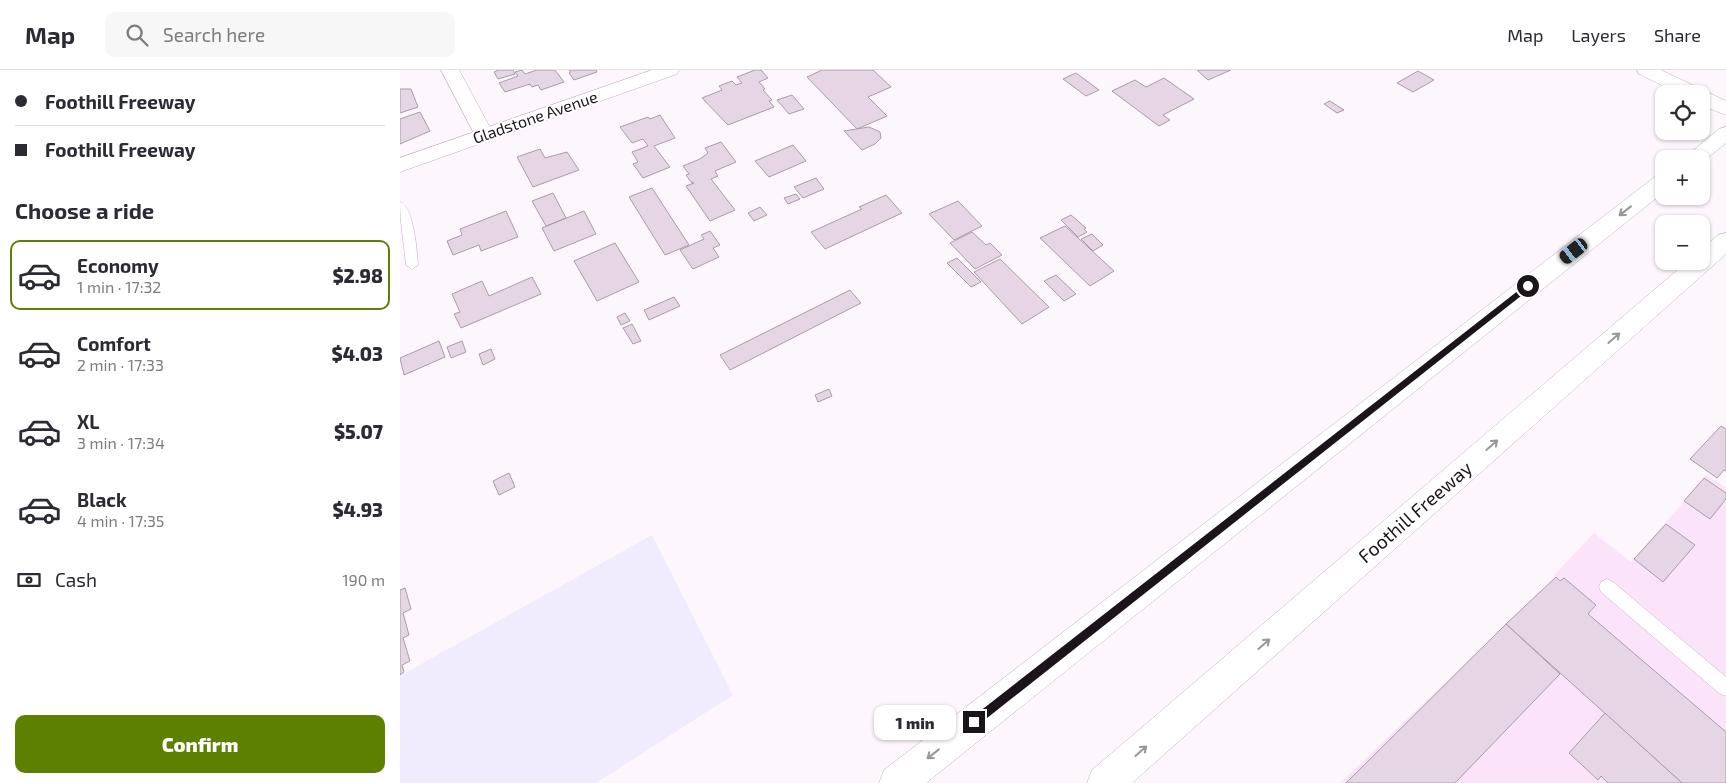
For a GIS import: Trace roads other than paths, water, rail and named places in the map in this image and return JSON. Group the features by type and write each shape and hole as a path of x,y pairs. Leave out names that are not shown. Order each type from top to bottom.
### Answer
{"main road":[{"path":"450,70 484,134"},
{"name":"Gladstone Avenue","path":"400,165 670,70"},
{"path":"1646,70 1678,85"},
{"path":"1710,100 1726,108"},
{"path":"1704,150 1726,133"},
{"path":"896,783 1655,188"},
{"name":"Foothill Freeway","path":"1105,783 1726,242"}],"lane":[{"path":"400,206 409,233 412,266"},
{"path":"1607,587 1726,688"}]}
